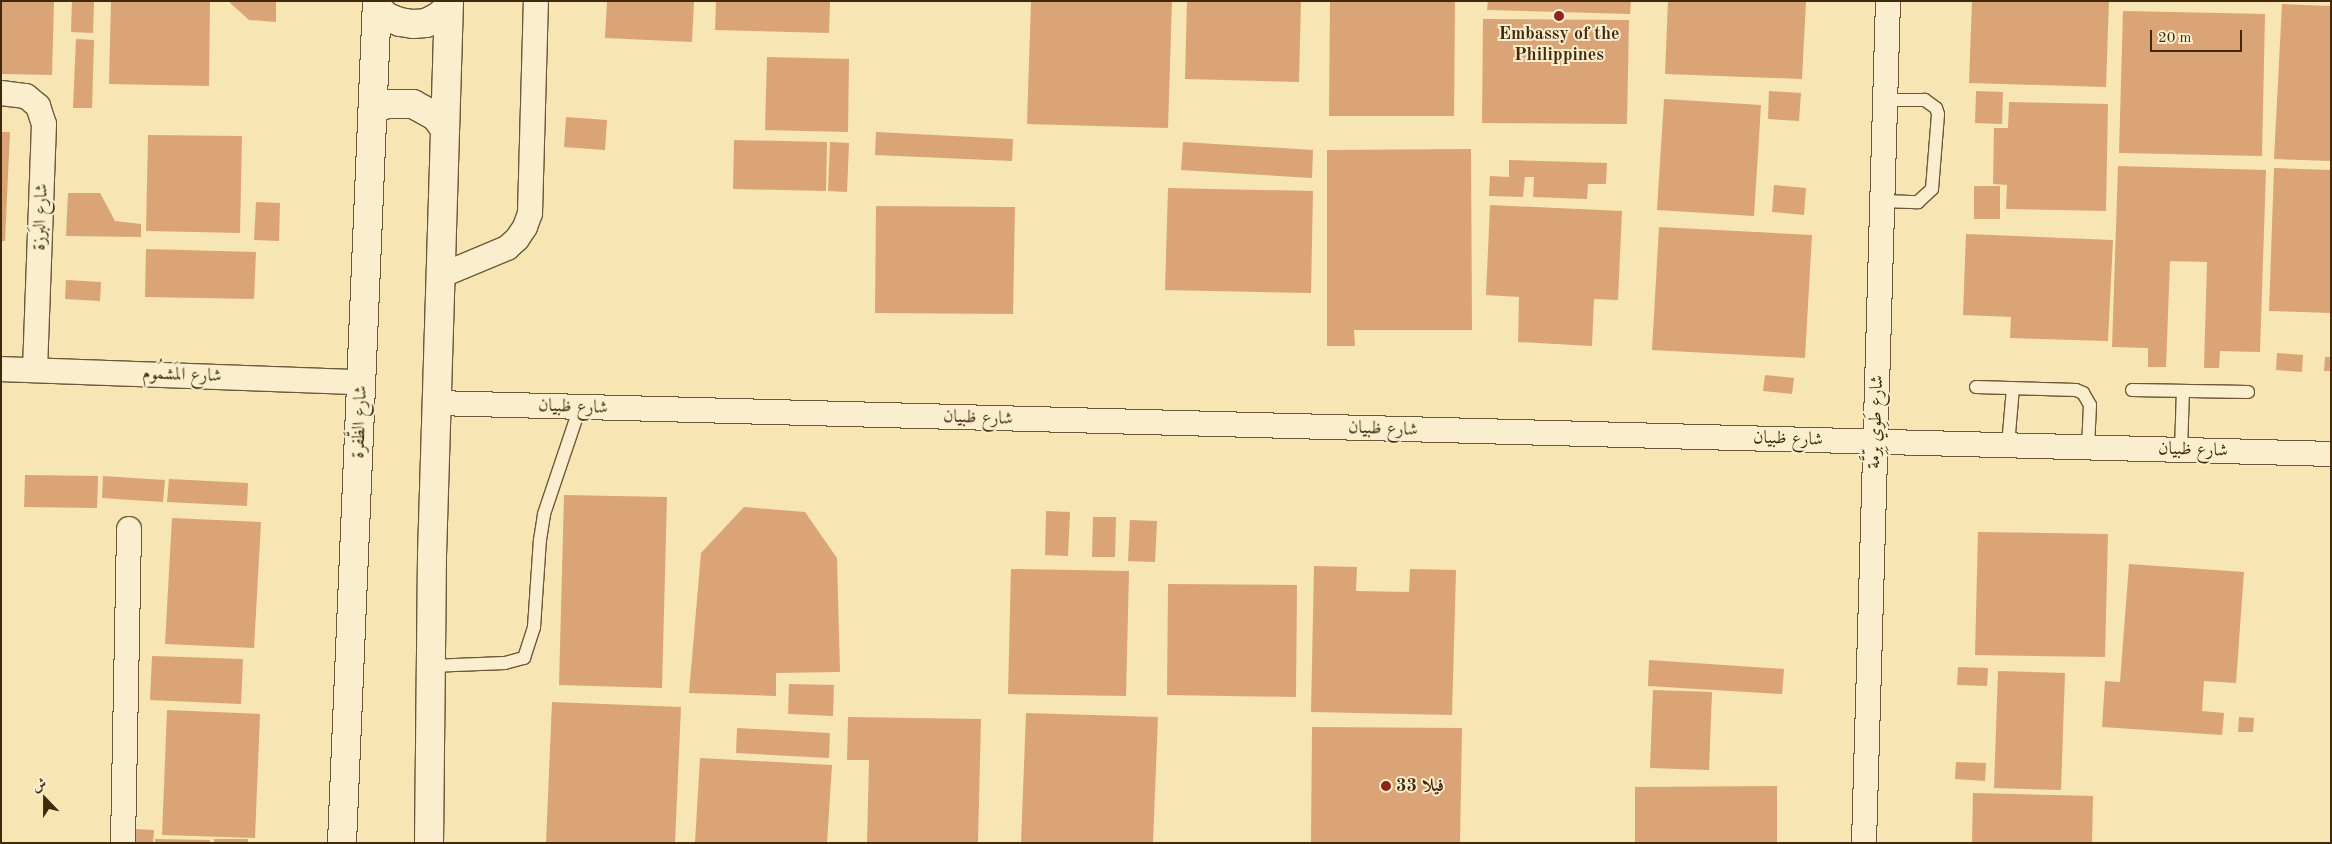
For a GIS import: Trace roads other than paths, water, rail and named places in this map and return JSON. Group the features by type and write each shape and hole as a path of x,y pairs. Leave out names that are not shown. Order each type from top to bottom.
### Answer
{"main road":[{"path":"377,4 387,17 412,24 426,23 438,17 448,4"},
{"name":"شارع الظَّفرة","path":"342,843 377,4"},
{"path":"429,843 430,666 448,4"},
{"path":"374,109 393,103 413,104 436,117 444,128"}],"street":[{"path":"440,276 507,248 525,228 530,213 536,1"},
{"name":"شارع طَوِي بِرِّمَّة","path":"1864,843 1888,1"},
{"name":"شارع البَرزة","path":"1,93 26,96 38,106 44,124 35,370"},
{"name":"شارع المَشمُوم","path":"1,369 362,382"},
{"name":"شارع ظبيان","path":"436,404 2331,454"},
{"path":"123,843 129,529"}],"lane":[{"path":"1882,201 1918,202 1932,190 1938,114 1936,108 1925,100 1885,100"},
{"path":"1976,387 2076,390 2083,392 2090,405 2088,447"},
{"path":"2008,445 2013,388"},
{"path":"2132,390 2248,392"},
{"path":"2181,450 2183,391"},
{"path":"430,666 505,663 524,658 534,627 540,540 544,514 580,407"}],"place":[{"name":"Embassy of the Philippines","path":"1559,16"},
{"name":"فيلا 33","path":"1386,786"}]}
